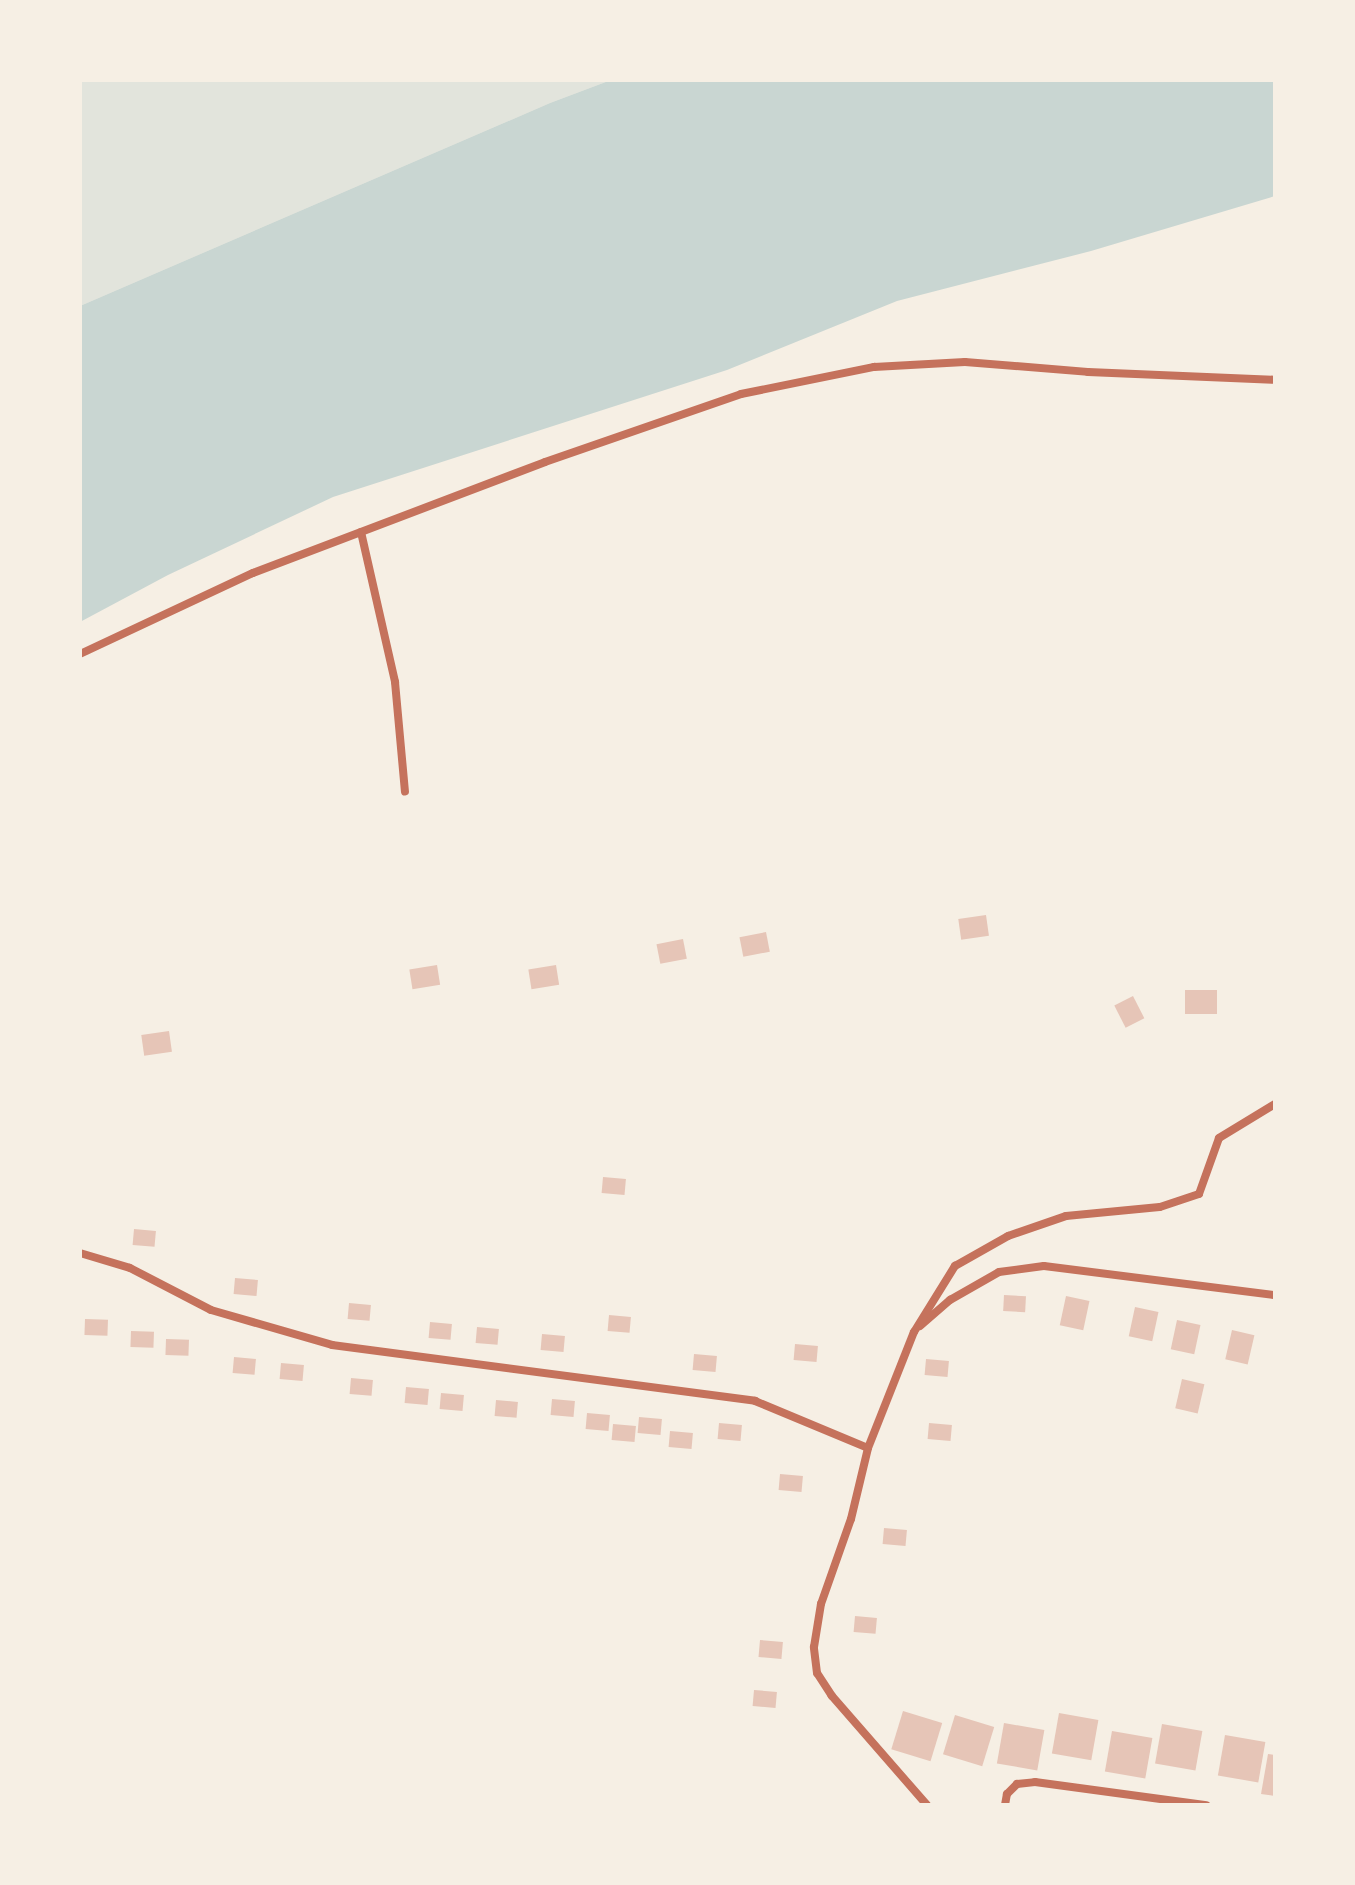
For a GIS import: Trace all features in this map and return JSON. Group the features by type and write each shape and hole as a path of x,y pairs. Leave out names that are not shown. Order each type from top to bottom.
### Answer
{"street":[{"path":"80,654 253,573 545,462 741,394 874,367 965,362 1088,372 1275,380"},
{"path":"361,532 395,682 405,792"},
{"path":"927,1805 832,1696 817,1673 814,1647 821,1604 851,1519 868,1448 914,1332 955,1266 1008,1236 1066,1216 1160,1207 1199,1194 1219,1138 1275,1104"},
{"path":"80,1253 130,1268 211,1310 332,1345 755,1401 868,1448"},
{"path":"914,1332 950,1300 999,1272 1044,1266 1275,1295"},
{"path":"1005,1805 1007,1794 1017,1784 1035,1782 1206,1805"}],"shaded area":[{"path":"80,80 611,80 550,103 80,306"},
{"path":"611,80 1275,80 1275,196 1091,251 897,301 727,370 333,497 168,575 80,622 80,306 550,103"}],"building":[{"path":"986,915 989,936 961,940 958,919"},
{"path":"766,932 770,952 743,957 739,937"},
{"path":"683,939 687,959 660,964 656,944"},
{"path":"437,965 440,985 412,989 409,969"},
{"path":"556,965 559,985 531,989 528,969"},
{"path":"1185,990 1217,990 1217,1014 1185,1014"},
{"path":"1133,996 1144,1018 1126,1028 1114,1006"},
{"path":"169,1031 172,1052 144,1056 141,1035"},
{"path":"603,1177 626,1179 625,1195 602,1193"},
{"path":"134,1229 156,1231 155,1247 133,1245"},
{"path":"235,1278 258,1280 257,1296 234,1294"},
{"path":"1004,1295 1026,1296 1025,1312 1003,1311"},
{"path":"1066,1296 1089,1301 1083,1330 1060,1325"},
{"path":"349,1303 371,1305 370,1321 348,1319"},
{"path":"1135,1307 1158,1312 1152,1341 1129,1336"},
{"path":"609,1315 631,1317 630,1333 608,1331"},
{"path":"85,1319 108,1320 107,1336 84,1335"},
{"path":"1177,1320 1200,1325 1194,1354 1171,1349"},
{"path":"430,1322 452,1324 451,1340 429,1338"},
{"path":"477,1327 499,1329 498,1345 476,1343"},
{"path":"1232,1330 1254,1335 1248,1364 1225,1359"},
{"path":"131,1331 154,1332 153,1348 130,1347"},
{"path":"542,1334 565,1336 564,1352 541,1350"},
{"path":"166,1339 189,1340 188,1356 165,1355"},
{"path":"795,1344 818,1346 817,1362 794,1360"},
{"path":"694,1354 717,1356 716,1372 693,1370"},
{"path":"234,1357 256,1359 255,1375 233,1373"},
{"path":"926,1359 949,1361 948,1377 925,1375"},
{"path":"281,1363 304,1365 303,1381 280,1379"},
{"path":"351,1378 373,1380 372,1396 350,1394"},
{"path":"1182,1379 1204,1384 1198,1413 1175,1408"},
{"path":"406,1387 429,1389 428,1405 405,1403"},
{"path":"441,1393 464,1395 463,1411 440,1409"},
{"path":"552,1399 575,1401 574,1417 551,1415"},
{"path":"496,1400 518,1402 517,1418 495,1416"},
{"path":"587,1413 610,1415 609,1431 586,1429"},
{"path":"639,1417 662,1419 661,1435 638,1433"},
{"path":"719,1423 742,1425 741,1441 718,1439"},
{"path":"929,1423 952,1425 951,1441 928,1439"},
{"path":"613,1424 636,1426 635,1442 612,1440"},
{"path":"670,1431 693,1433 692,1449 669,1447"},
{"path":"780,1474 803,1476 802,1492 779,1490"},
{"path":"884,1528 907,1530 906,1546 883,1544"},
{"path":"855,1616 877,1618 876,1634 854,1632"},
{"path":"760,1640 783,1642 781,1659 759,1657"},
{"path":"754,1690 777,1692 776,1708 753,1706"},
{"path":"903,1711 942,1723 931,1761 891,1749"},
{"path":"1059,1713 1098,1720 1091,1760 1052,1753"},
{"path":"955,1715 994,1727 982,1766 943,1754"},
{"path":"1004,1723 1044,1730 1037,1770 997,1763"},
{"path":"1162,1724 1202,1731 1195,1771 1155,1763"},
{"path":"1112,1731 1152,1738 1145,1778 1105,1771"},
{"path":"1225,1735 1265,1742 1258,1782 1218,1775"},
{"path":"1268,1754 1275,1755 1275,1796 1261,1794"}]}
